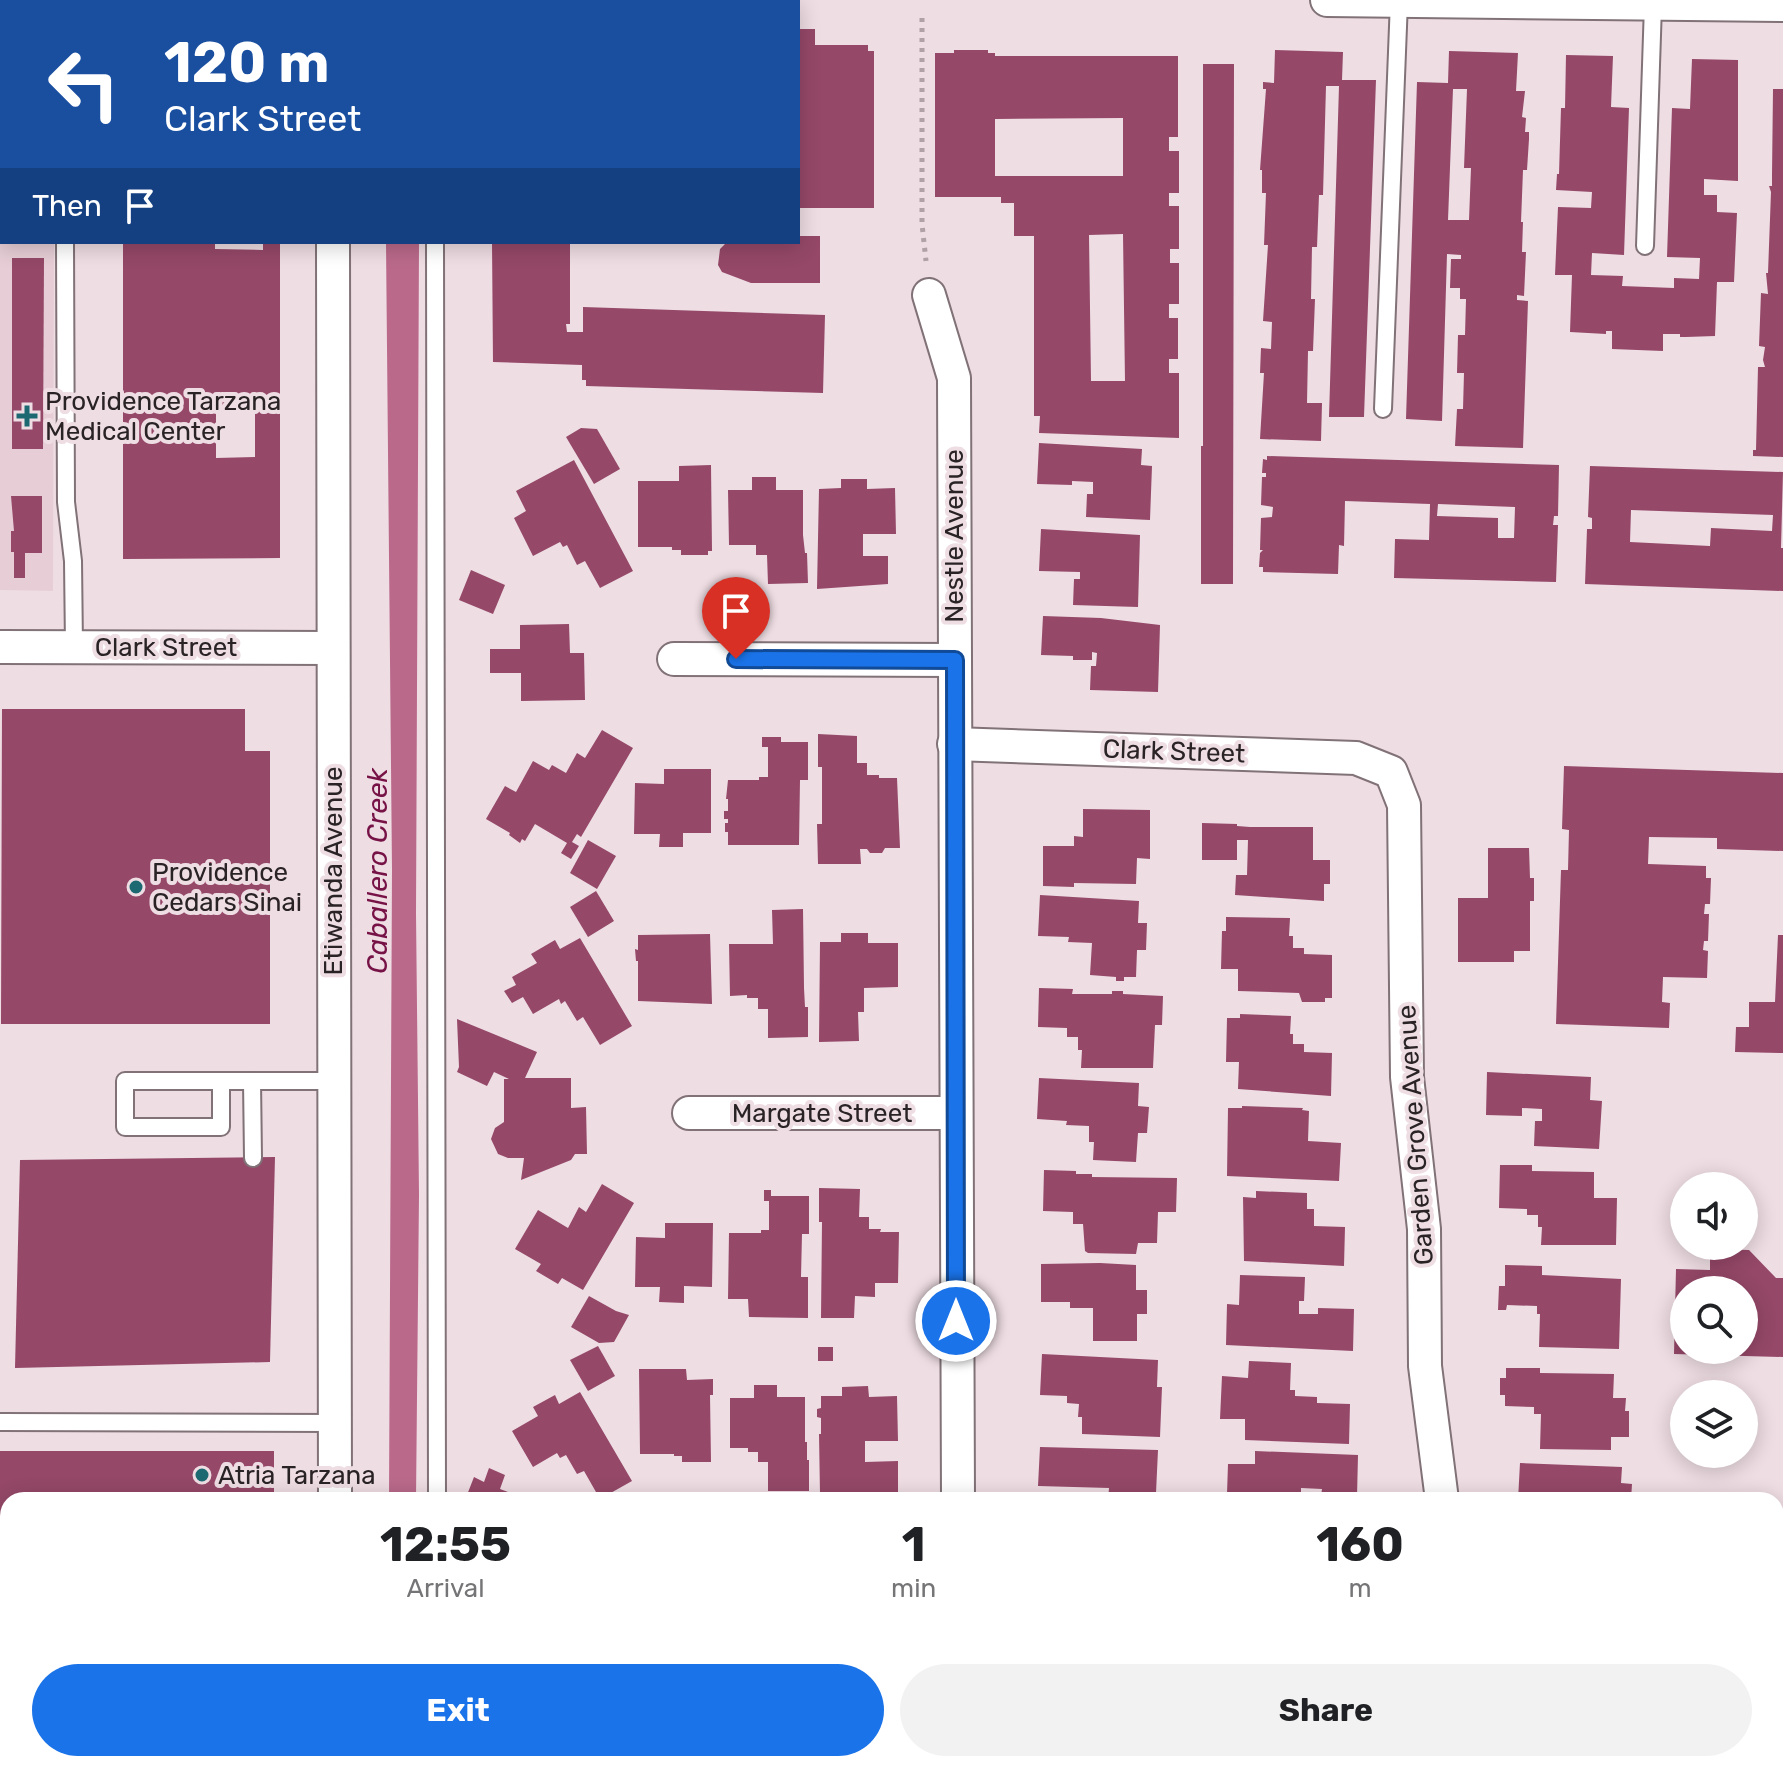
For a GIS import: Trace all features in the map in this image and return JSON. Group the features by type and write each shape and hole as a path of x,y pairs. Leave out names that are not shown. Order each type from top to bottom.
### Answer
{"street":[{"path":"1327,0 1783,5"},
{"name":"Etiwanda Avenue","path":"333,244 335,1492"},
{"name":"Nestle Avenue","path":"929,295 954,378 958,1492"},
{"name":"Clark Street","path":"0,647 333,648"},
{"path":"674,659 955,660"},
{"name":"Clark Street","path":"954,744 1356,758 1391,772"},
{"name":"Garden Grove Avenue","path":"1391,772 1404,805 1407,1077 1424,1229 1425,1366 1441,1492"},
{"name":"Margate Street","path":"689,1113 955,1113"}],"lane":[{"path":"1383,409 1399,1"},
{"path":"1645,246 1653,5"},
{"path":"65,244 66,502 73,561 74,647"},
{"path":"435,244 437,1492"},
{"path":"221,1081 221,1127 125,1127 125,1081 221,1081 252,1081 334,1081"},
{"path":"252,1081 253,1158"},
{"path":"0,1422 335,1423"}],"path":[{"path":"922,18 922,224"}],"shaded area":[{"name":"Providence Tarzana Medical Center","path":"0,244 54,244 53,591 0,590"},
{"path":"386,244 419,244 416,1492 389,1492 392,870"}],"building":[{"path":"800,29 815,29 815,45 868,45 868,51 874,51 874,208 800,208"},
{"path":"954,50 988,50 995,56 1178,56 1178,137 1169,137 1169,151 1179,151 1179,193 1169,193 1169,206 1179,206 1179,249 1170,249 1170,263 1179,263 1179,304 1169,304 1169,318 1178,318 1178,359 1169,359 1169,373 1179,373 1179,438 1039,433 1040,416 1034,416 1034,236 1014,236 1014,203 1001,203 1001,197 935,197 935,53 954,53","holes":["1123,118 1123,176 995,176 995,119","1123,234 1125,381 1091,381 1089,235"]},
{"path":"1275,50 1343,52 1342,80 1376,80 1364,417 1329,417 1339,86 1326,86 1323,195 1319,195 1317,247 1312,247 1311,299 1315,299 1313,351 1308,351 1307,403 1322,403 1321,441 1260,439 1264,373 1260,373 1261,348 1271,349 1272,322 1263,321 1268,245 1264,245 1266,193 1262,193 1260,170 1266,89 1263,89 1263,82 1274,83"},
{"path":"1449,51 1518,53 1516,91 1525,91 1522,117 1526,118 1525,132 1529,132 1527,170 1523,170 1521,222 1522,252 1526,252 1524,296 1517,295 1517,300 1528,301 1523,448 1455,446 1457,409 1463,409 1464,373 1457,373 1458,335 1465,335 1466,299 1460,299 1460,288 1450,288 1451,259 1461,259 1461,255 1447,254 1442,421 1406,419 1417,82 1448,83","holes":["1453,89 1467,89 1464,168 1471,168 1469,220 1448,220"]},
{"path":"1566,55 1613,56 1611,107 1629,108 1624,255 1592,253 1591,275 1623,276 1622,286 1674,288 1674,278 1699,279 1700,258 1667,257 1672,108 1690,109 1692,59 1738,60 1738,181 1704,179 1704,195 1717,195 1717,212 1737,213 1734,282 1717,282 1715,336 1663,334 1663,351 1612,349 1612,331 1606,331 1606,334 1570,332 1572,275 1555,275 1558,207 1591,208 1592,192 1556,190 1561,108 1565,108"},
{"path":"1203,64 1234,64 1233,584 1201,584"},
{"path":"1773,89 1783,89 1783,457 1753,456 1753,450 1756,450 1758,367 1765,367 1765,347 1759,346 1761,293 1768,294 1766,273 1769,186 1772,186"},
{"path":"800,236 820,236 820,283 751,283 722,272 718,265 720,249 725,244 800,244"},
{"path":"123,244 215,244 215,249 263,250 263,244 280,244 280,558 123,559","holes":["216,412 255,412 255,457 216,458"]},
{"path":"492,244 570,244 570,324 566,324 567,332 583,332 583,307 825,315 823,393 586,386 586,380 582,380 582,365 493,362"},
{"path":"12,258 44,258 43,449 12,449"},
{"path":"581,428 597,429 620,469 594,484 566,437"},
{"path":"1039,443 1142,449 1141,465 1152,466 1150,520 1086,517 1087,494 1093,494 1093,482 1037,484"},
{"path":"1267,456 1559,465 1558,516 1554,516 1553,525 1558,525 1556,582 1394,578 1395,539 1429,540 1430,504 1345,501 1344,546 1339,545 1338,574 1263,572 1263,567 1259,567 1263,550 1260,550 1261,518 1272,517 1273,507 1261,505 1262,477 1266,477 1266,473 1262,473 1263,459 1267,460","holes":["1438,504 1515,507 1514,538 1498,538 1498,518 1437,516"]},
{"path":"574,460 633,571 600,588 585,561 577,565 567,545 563,547 560,542 533,556 514,518 526,511 516,491"},
{"path":"711,465 712,551 708,551 708,555 681,555 681,550 672,550 672,547 638,547 638,481 679,481 679,466"},
{"path":"1590,466 1783,472 1783,591 1585,584 1587,529 1592,529 1592,518 1588,517","holes":["1631,510 1773,515 1772,531 1711,528 1710,546 1630,542"]},
{"path":"752,477 776,477 776,490 803,490 803,535 808,583 768,584 767,555 756,555 756,545 729,545 728,490 752,490"},
{"path":"841,479 867,479 867,489 895,488 896,534 863,534 863,556 888,556 888,584 817,589 819,489 841,488"},
{"path":"11,496 42,496 42,553 25,553 25,578 14,578"},
{"path":"1041,529 1140,535 1138,607 1073,605 1074,579 1080,579 1080,572 1039,571"},
{"path":"471,570 505,585 493,614 459,600"},
{"path":"1043,616 1101,618 1160,625 1158,692 1090,690 1091,666 1096,666 1097,653 1092,652 1092,660 1041,655"},
{"path":"569,624 570,653 584,653 585,700 521,701 521,673 490,673 490,649 520,649 520,625"},
{"name":"Providence Cedars Sinai","path":"2,709 245,709 245,751 270,751 270,1024 1,1024"},
{"path":"602,730 633,748 581,837 577,834 572,842 579,846 571,859 561,853 567,843 535,824 525,841 522,839 520,843 510,833 486,819 505,786 516,792 533,761 549,770 552,765 566,773 577,753 585,758"},
{"path":"818,734 857,736 857,763 867,763 867,775 897,778 900,848 885,848 882,853 860,849 861,864 818,864 817,824 822,824 822,767 818,767"},
{"path":"762,737 781,737 781,742 808,742 808,780 800,780 799,845 728,845 725,823 728,819 724,819 724,811 728,811 728,780 768,777 768,747 762,747"},
{"path":"1564,766 1783,773 1783,851 1717,849 1717,838 1649,837 1648,864 1706,866 1706,878 1711,878 1710,904 1705,904 1704,914 1709,914 1708,941 1704,941 1703,950 1708,951 1707,978 1663,977 1662,1002 1670,1003 1669,1028 1556,1024 1561,870 1568,870 1569,830 1562,829"},
{"path":"664,769 711,769 711,833 683,833 683,847 659,847 660,834 634,834 635,783 664,784"},
{"path":"1083,809 1150,810 1150,859 1137,858 1136,884 1043,886 1043,846 1074,846 1074,836 1083,837"},
{"path":"1202,823 1313,827 1313,860 1330,860 1330,884 1324,884 1324,901 1235,895 1236,875 1247,875 1248,840 1237,840 1237,860 1202,860"},
{"path":"588,840 616,856 597,889 570,873"},
{"path":"1488,848 1529,848 1530,878 1534,878 1534,901 1530,901 1530,951 1514,951 1514,962 1458,962 1458,898 1488,898"},
{"path":"596,891 614,921 588,937 570,907"},
{"path":"1040,895 1139,901 1138,923 1147,923 1146,950 1137,950 1136,977 1116,981 1116,977 1090,975 1092,943 1068,942 1069,937 1038,936"},
{"path":"803,909 808,1037 768,1038 768,1009 758,1009 758,998 730,996 729,944 773,944 772,910"},
{"path":"1226,917 1290,918 1289,936 1293,936 1293,948 1304,948 1304,954 1332,955 1332,998 1325,998 1325,1002 1302,1002 1299,993 1238,991 1238,969 1221,969 1222,931 1226,931"},
{"path":"841,933 868,933 868,943 898,943 898,987 864,988 864,1012 858,1012 859,1041 819,1042 820,942 841,942"},
{"path":"710,934 712,1004 638,1001 635,949 638,950 638,935"},
{"path":"1778,935 1783,935 1783,1053 1735,1052 1736,1027 1749,1027 1749,1002 1775,1002"},
{"path":"580,938 632,1026 600,1045 583,1017 577,1021 565,1001 561,1004 559,999 533,1014 523,997 512,1003 504,991 516,985 512,977 537,963 531,954 555,940 560,949"},
{"path":"1039,988 1073,989 1072,994 1123,991 1123,994 1163,996 1162,1025 1155,1025 1153,1068 1081,1068 1082,1050 1078,1050 1078,1037 1067,1037 1067,1028 1038,1027"},
{"path":"1240,1014 1291,1016 1293,1044 1304,1044 1304,1052 1332,1053 1331,1096 1238,1089 1239,1062 1226,1062 1227,1018 1240,1018"},
{"path":"457,1019 537,1052 525,1078 571,1078 571,1108 586,1107 587,1154 575,1154 571,1160 521,1180 524,1158 508,1158 498,1154 491,1139 495,1128 504,1122 504,1079 509,1079 494,1072 487,1086 457,1072"},
{"path":"1487,1072 1591,1077 1590,1100 1602,1101 1599,1149 1534,1146 1535,1121 1542,1121 1542,1109 1522,1108 1522,1116 1486,1115"},
{"path":"1039,1078 1139,1083 1138,1106 1149,1107 1147,1133 1138,1133 1136,1162 1093,1160 1094,1142 1089,1142 1089,1126 1037,1119"},
{"path":"1228,1108 1303,1108 1309,1111 1308,1141 1341,1143 1339,1181 1227,1176"},
{"path":"275,1157 270,1362 15,1368 20,1160"},
{"path":"1500,1165 1532,1165 1532,1171 1594,1172 1594,1198 1617,1198 1616,1245 1541,1245 1542,1227 1538,1227 1538,1215 1527,1215 1527,1209 1499,1208"},
{"path":"1044,1170 1076,1171 1076,1174 1092,1174 1092,1177 1177,1178 1176,1212 1158,1212 1157,1243 1138,1243 1136,1254 1088,1253 1085,1251 1083,1224 1073,1224 1073,1212 1043,1211"},
{"path":"602,1184 634,1203 583,1290 562,1278 558,1284 536,1271 541,1264 515,1249 538,1210 568,1228 579,1207 586,1212"},
{"path":"819,1188 860,1189 859,1217 869,1217 869,1229 899,1232 898,1283 875,1283 875,1297 855,1296 854,1318 821,1318 822,1222 819,1222"},
{"path":"764,1190 771,1190 771,1196 809,1196 809,1234 802,1234 801,1277 808,1277 808,1318 749,1317 748,1299 728,1299 729,1233 769,1230 769,1201 764,1201"},
{"path":"1256,1191 1307,1193 1307,1209 1314,1209 1314,1226 1345,1227 1344,1266 1244,1261 1243,1197 1256,1198"},
{"path":"665,1223 713,1223 712,1287 684,1286 684,1303 659,1302 660,1287 635,1287 636,1237 665,1238"},
{"path":"1758,1259 1776,1278 1783,1278 1783,1357 1758,1356 1758,1276 1676,1276 1676,1269 1710,1270 1710,1260"},
{"path":"1041,1264 1136,1265 1136,1290 1147,1290 1147,1314 1137,1314 1137,1341 1093,1341 1093,1308 1070,1308 1070,1302 1041,1302"},
{"path":"1505,1265 1542,1266 1542,1275 1621,1279 1619,1349 1539,1347 1540,1314 1537,1314 1537,1306 1507,1305 1506,1310 1498,1310 1499,1286 1505,1286"},
{"path":"1240,1275 1305,1277 1304,1301 1299,1301 1299,1314 1318,1314 1318,1308 1354,1309 1353,1351 1226,1345 1227,1304 1239,1305"},
{"path":"589,1296 629,1315 614,1342 599,1343 571,1327"},
{"path":"598,1346 615,1376 588,1391 570,1360"},
{"path":"818,1347 833,1347 833,1361 818,1361"},
{"path":"1042,1354 1158,1360 1157,1387 1162,1387 1160,1437 1082,1434 1079,1404 1067,1403 1067,1396 1040,1395"},
{"path":"1249,1361 1291,1363 1290,1390 1295,1390 1295,1396 1317,1397 1317,1403 1350,1404 1349,1444 1245,1440 1245,1419 1220,1419 1222,1376 1248,1378"},
{"path":"1506,1368 1540,1368 1540,1373 1614,1374 1613,1398 1626,1398 1629,1437 1611,1437 1611,1450 1540,1449 1541,1414 1534,1414 1534,1407 1505,1406 1505,1395 1500,1395 1500,1378 1506,1378"},
{"path":"639,1369 686,1369 687,1380 713,1379 713,1395 710,1395 711,1462 682,1462 682,1456 674,1454 640,1454"},
{"path":"754,1385 777,1385 777,1397 805,1397 809,1491 768,1491 768,1462 758,1462 758,1452 748,1452 748,1448 730,1448 730,1398 754,1398"},
{"path":"868,1386 869,1397 897,1396 898,1441 865,1441 865,1462 898,1461 898,1492 820,1492 821,1418 817,1417 817,1409 821,1408 821,1396 842,1396 842,1387"},
{"path":"580,1392 632,1481 612,1492 596,1492 584,1471 577,1474 566,1455 560,1458 557,1453 533,1467 512,1431 538,1416 533,1407 555,1395 559,1404"},
{"path":"1040,1447 1158,1450 1156,1492 1109,1492 1109,1488 1038,1486"},
{"path":"0,1451 274,1451 274,1492 0,1492"},
{"path":"1255,1451 1358,1455 1357,1492 1322,1492 1322,1489 1301,1488 1301,1492 1227,1492 1228,1464 1255,1464"},
{"path":"1520,1463 1622,1467 1621,1483 1632,1484 1632,1492 1518,1492"},
{"path":"489,1468 505,1475 500,1489 508,1492 468,1492 474,1477 484,1482"}],"place":[{"name":"Providence Tarzana Medical Center","path":"27,416"},
{"name":"Providence Cedars Sinai","path":"136,887"},
{"name":"Atria Tarzana","path":"202,1475"}],"route":[{"path":"736,659 955,660 956,1321"}],"water label":[{"name":"Caballero Creek","path":"377,871"}]}
